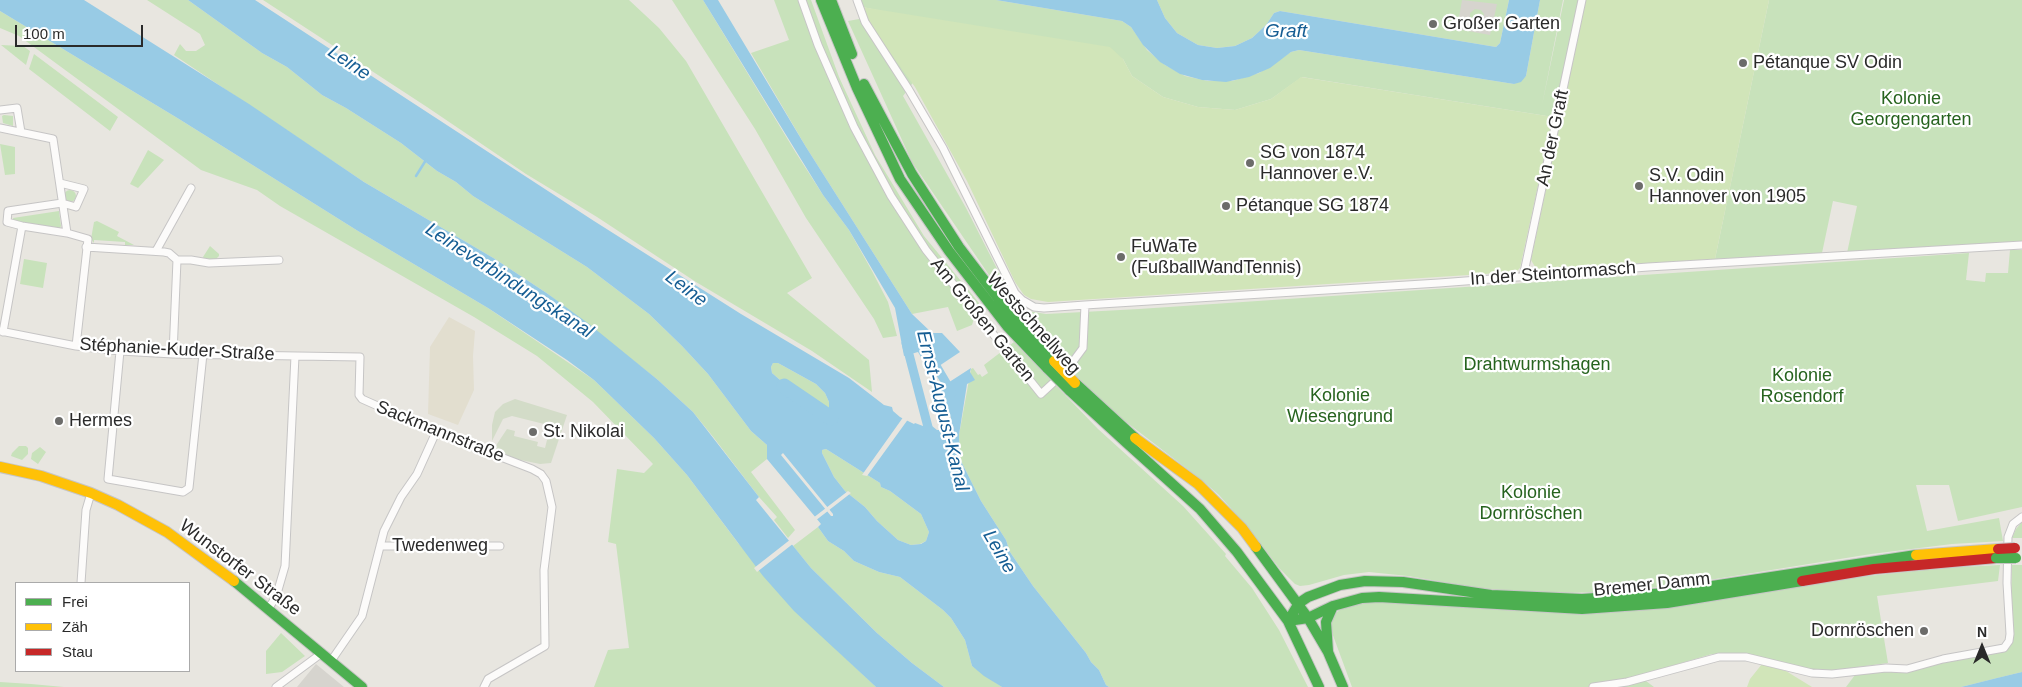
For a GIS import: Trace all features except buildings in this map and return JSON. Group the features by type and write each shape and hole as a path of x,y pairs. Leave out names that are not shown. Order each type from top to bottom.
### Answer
{"main road":[{"name":"Westschnellweg","path":"820,0 856,88 900,179 949,251 1007,326 1132,441 1200,509 1234,549 1288,621 1319,687"},
{"name":"Westschnellweg","path":"830,0 863,82 912,174 959,247 1051,365"},
{"name":"Westschnellweg","path":"1132,441 1198,484 1244,531 1284,582 1308,618 1328,652 1343,687"},
{"name":"Wunstorfer Straße","path":"0,467 41,476 91,493 118,505 166,532 218,568 360,686"},
{"name":"Bremer Damm","path":"1298,603 1315,594 1352,583 1387,580 1490,600 1582,599 1624,597 1744,582 1913,555 2019,553"},
{"path":"1284,582 1297,593 1315,594"},
{"name":"Bremer Damm","path":"1288,621 1308,618 1347,601 1379,597 1472,598"},
{"path":"1288,621 1298,603"},
{"path":"1328,652 1326,622 1333,606"}],"street":[{"name":"Am Großen Garten","path":"802,0 818,45 854,127 891,196 926,250 1041,394 1066,370 1084,348 1085,305"},
{"path":"857,0 865,22 909,90 943,148 1015,293 1034,307 1085,305"},
{"name":"An der Graft","path":"1523,277 1582,0"},
{"path":"0,110 17,108 21,132"},
{"path":"0,128 53,139 67,233"},
{"path":"60,183 84,190 76,207 62,203 8,211 8,222 88,238 82,308 76,346"},
{"path":"156,251 191,188"},
{"path":"1,332 22,226"},
{"name":"In der Steintormasch","path":"1085,305 1523,277 1648,267 2022,245"},
{"path":"86,247 156,251 169,253 177,260 209,263 280,260"},
{"path":"173,354 177,260"},
{"name":"Stéphanie-Kuder-Straße","path":"1,332 76,346 120,351 296,356"},
{"path":"120,351 108,479 183,492 189,488 203,354"},
{"path":"268,609 276,598 285,566 296,356"},
{"name":"Sackmannstraße","path":"296,356 360,357 359,394 362,399 436,432 532,469 544,476 552,503 544,570 545,646 488,679 484,687"},
{"path":"332,661 359,622 364,611 384,531 401,497 416,474 436,432"},
{"path":"81,582 86,510 91,493"},
{"path":"1594,687 1627,682 1719,657 1746,657 1812,673 1832,674 1886,668 1907,669 1942,659 2004,648 2009,641 2010,634 2007,583 2008,537 2013,524 2022,517"},
{"name":"Twedenweg","path":"380,546 500,546"},
{"path":"276,687 322,653"}],"shaded area":[{"path":"1462,0 1497,4 1490,35 1457,29","holes":["1475,9 1481,10 1484,14 1482,20 1478,23 1473,22 1470,18 1470,13"]},
{"path":"449,317 475,331 473,356 474,390 458,425 428,414 430,347"},
{"path":"316,664 344,687 297,687"}],"green space":[{"path":"147,0 188,0 262,53 287,67 322,95 401,143 473,196 587,267 649,314 708,374 751,431 767,445 767,459 751,472 795,530 788,538 774,520 777,517 759,497 693,412 658,380 548,294 495,259 364,182 174,55 180,44 186,51 196,51 205,45 200,34"},
{"path":"263,0 629,0 659,28 686,61 812,278 787,293 869,360 872,392 812,351 696,282 597,217 526,174"},
{"path":"672,0 703,0 796,153 823,195 849,230 888,302 897,336 883,338 874,319 806,218 755,129"},
{"path":"774,0 811,0 839,77 875,155 924,236 979,303 972,325 957,331 948,307 912,314 806,147 751,53 789,40"},
{"path":"862,0 996,0 1122,21 1131,27 1147,50 1165,65 1185,76 1208,81 1232,81 1259,73 1291,52 1299,50 1514,84 1526,76 1540,0 1563,0 1542,105 1564,0 1580,0 1555,120 1553,117 1302,77 1271,99 1235,110 1198,107 1163,97 1132,76 1123,59 862,7"},
{"name":"Großer Garten","path":"1157,0 1509,0 1500,43 1496,47 1280,11 1274,13 1266,25 1252,38 1235,46 1217,48 1198,45 1177,33 1165,18"},
{"name":"S.V. Odin Hannover von 1905","path":"1586,0 1769,0 1715,259 1537,270 1531,260"},
{"name":"Kolonie Georgengarten","path":"1769,0 2022,0 2022,241 1847,253 1857,206 1833,201 1822,253 1715,259"},
{"name":"SG von 1874 Hannover e.V.","path":"862,7 1110,47 1123,59 1132,76 1163,97 1198,107 1235,110 1271,99 1301,77 1553,117 1520,268 1516,272 1048,302 1031,299 1024,295 1015,282 967,181 915,87 867,21"},
{"path":"0,11 179,119 358,231 488,308 594,380 654,438 687,475 738,543 837,650 876,687 594,687 608,650 629,648 616,544 608,542 617,469 644,473 653,464 593,402 537,356 474,317 280,206 257,190 201,170 19,36 0,28"},
{"path":"876,16 918,76 903,96 966,208 1012,298 1006,300 912,162 848,21"},
{"path":"1,45 23,46 30,51 26,65"},
{"path":"34,54 118,117 110,131 29,69"},
{"path":"2,116 13,116 13,126 3,123"},
{"path":"0,144 15,147 15,174 5,175"},
{"path":"148,150 164,160 138,188 130,184"},
{"path":"68,190 72,190 76,196 72,202 68,202 64,198 64,194"},
{"path":"59,211 61,226 59,230 14,222 13,218"},
{"path":"97,221 119,232 117,236 134,245 125,245 125,242 94,240 94,243 91,239 94,222"},
{"path":"210,246 219,256 215,260 205,260 203,257"},
{"path":"2010,250 2022,250 2022,507 1958,521 1949,485 1916,485 1927,531 1999,518 2003,541 1952,544 1871,554 1678,585 1609,592 1557,593 1484,589 1408,576 1369,572 1344,575 1309,585 1300,586 1295,584 1280,569 1219,495 1117,415 1091,391 1017,314 1021,310 1046,314 1139,309 1969,253 1966,280 1985,282 1986,273 2008,273"},
{"path":"24,259 47,263 43,288 20,284"},
{"path":"1014,342 1098,429 1183,506 1226,554 1225,556 1252,588 1279,630 1308,687 1109,687 1106,685 1099,670 1033,586 1010,552 1006,540 981,501 960,459 959,435 971,369 973,368 982,377 988,373 984,365"},
{"path":"773,363 778,363 816,384 825,393 829,402 829,410 825,411 809,405 772,373 771,367"},
{"path":"515,399 567,415 551,463 540,464 516,459 496,450 497,444 507,429 515,431 514,436 538,442 537,446 545,448 547,440 551,437 552,433 548,425 512,416 503,419 492,441 492,425 495,412 503,404"},
{"path":"19,446 26,446 28,448 28,454 22,460 11,456"},
{"path":"40,447 46,452 38,464 31,459 32,453"},
{"path":"826,449 880,483 881,487 890,491 921,514 929,532 926,541 911,545 898,540 877,521 865,507 845,491 834,477 822,453 822,450"},
{"path":"2022,522 2022,538 2012,538 2016,529"},
{"path":"818,527 828,541 844,551 854,561 879,572 900,577 943,610 951,618 965,640 972,666 1002,687 944,687 877,633 811,568 793,546"},
{"path":"2000,565 1998,581 1877,596 1888,663 1828,671 1814,671 1740,653 1712,654 1644,674 1646,681 1654,687 1352,687 1331,630 1331,622 1337,612 1346,606 1360,603 1382,602 1534,612 1616,612 1672,606 1850,578 1942,568"},
{"path":"2012,565 2022,565 2022,672 1961,687 1846,687 1858,671 1898,669 2004,648 2010,634"},
{"path":"281,633 305,656 282,672 266,674 266,651"},
{"path":"1762,664 1786,671 1812,687 1747,687 1750,679"},
{"path":"0,682 31,684 64,687 0,687"}],"water":[{"name":"Leineverbindungskanal","path":"0,0 84,0 249,104 364,182 495,259 548,294 589,324 658,380 693,412 759,497 756,500 811,568 877,633 944,687 876,687 794,611 763,576 687,475 654,438 594,380 567,360 488,308 358,231 179,119 0,11"},
{"path":"188,0 255,0 594,221 741,314 849,378 884,405 892,407 893,411 900,417 914,424 923,426 923,418 928,417 932,426 937,430 949,430 951,418 940,388 971,368 970,372 975,380 967,384 959,435 960,459 981,501 1006,540 1010,552 1033,586 1099,670 1106,685 1109,687 1002,687 984,676 972,666 965,640 951,618 943,610 900,577 879,572 854,561 844,551 828,541 818,527 821,524 767,459 767,445 751,431 708,374 649,314 587,267 473,196 401,143 322,95 287,67 262,53","holes":["773,363 778,363 816,384 825,393 829,402 829,410 825,411 809,405 772,373 771,367","826,449 880,483 881,487 890,491 921,514 929,532 926,541 921,544 911,545 898,540 865,507 845,491 834,477 822,450","783,453 833,516 831,516 781,455"]},
{"path":"703,0 718,0 806,147 912,314 932,333 942,333 960,352 930,372 918,352 904,356 895,308 849,230 823,195"},
{"name":"Graft","path":"996,0 1157,0 1165,18 1177,33 1198,45 1217,48 1235,46 1252,38 1266,25 1274,13 1280,11 1496,47 1500,43 1509,0 1540,0 1526,76 1521,82 1514,84 1299,50 1291,52 1270,68 1249,77 1226,82 1202,80 1180,74 1160,62 1143,45 1131,27 1122,21"},
{"path":"2022,672 2022,687 1961,687 1997,678"}],"pier":[{"path":"904,416 909,418 867,476 862,475"},
{"path":"848,491 851,493 815,521 813,518"},
{"path":"791,539 794,543 757,572 754,568"}],"waterway":[{"path":"416,176 426,160"},
{"name":"Ernst-August-Kanal","path":"906,343 928,427"},
{"name":"Ernst-August-Kanal","path":"932,359 952,393"},
{"name":"Leine","path":"784,386 831,418"}],"traffic: fast":[{"path":"821,0 857,88 900,179 949,251 1007,326 1048,369"},
{"path":"831,0 852,54"},
{"path":"864,84 912,174 959,247 1014,319 1054,361"},
{"path":"1048,369 1069,390"},
{"path":"1075,383 1135,438"},
{"path":"1069,390 1129,445"},
{"path":"1129,445 1200,509 1237,552 1288,621 1319,687"},
{"path":"1256,547 1308,618 1328,652 1343,687"},
{"path":"1288,621 1299,603 1308,597 1340,585 1365,581 1403,582 1491,595 1582,599 1666,593 1916,555"},
{"path":"1996,558 2016,558"},
{"path":"234,581 362,687"},
{"path":"1288,621 1308,618 1333,606 1362,598 1379,597 1582,609 1667,603 1802,581"},
{"path":"1328,651 1326,622 1333,606"}],"traffic: slow":[{"path":"1054,361 1075,383"},
{"path":"1135,438 1198,484 1242,528 1256,547"},
{"path":"0,467 41,476 91,493 118,505 167,532 234,581"},
{"path":"1916,555 1998,549"}],"traffic: jam":[{"path":"1998,549 2015,548"},
{"path":"1802,581 1874,569 1996,558"}],"place":[{"name":"Großer Garten","path":"1433,24"},
{"name":"Pétanque SV Odin","path":"1743,63"},
{"name":"SG von 1874 Hannover e.V.","path":"1250,163"},
{"name":"S.V. Odin Hannover von 1905","path":"1639,186"},
{"name":"Pétanque SG 1874","path":"1226,206"},
{"name":"FuWaTe (FußballWandTennis)","path":"1121,257"},
{"name":"Hermes","path":"59,421"},
{"name":"St. Nikolai","path":"533,432"},
{"name":"Dornröschen","path":"1924,631"}],"park label":[{"name":"Drahtwurmshagen","path":"1537,365"},
{"name":"Kolonie Rosendorf","path":"1802,386"},
{"name":"Kolonie Wiesengrund","path":"1340,406"},
{"name":"Kolonie Dornröschen","path":"1531,503"}]}
